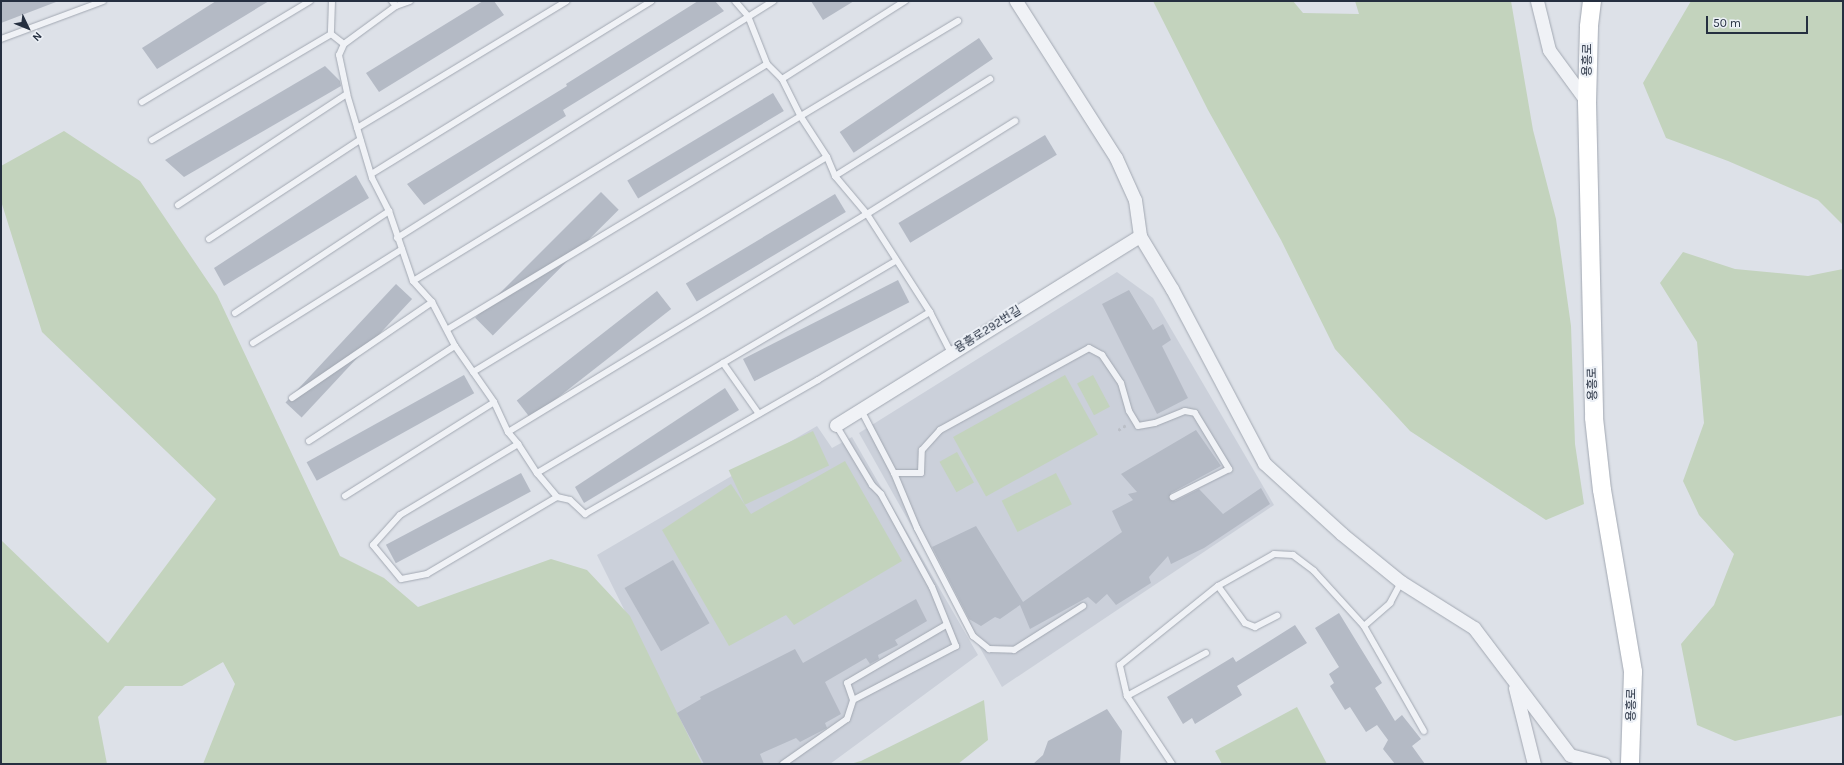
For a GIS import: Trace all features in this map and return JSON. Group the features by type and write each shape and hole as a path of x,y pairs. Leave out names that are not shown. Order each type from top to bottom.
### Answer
{"main road":[{"name":"용흥로","path":"1592,1 1589,27 1587,102 1594,418 1602,490 1633,672 1630,764"}],"street":[{"path":"1016,1 1116,158 1135,200 1140,236 1172,290 1264,463 1342,534 1401,582 1474,628 1570,755 1604,764"},
{"path":"1537,1 1549,50 1587,102"},
{"name":"용흥로292번길","path":"836,425 1140,236"},
{"path":"1514,682 1534,764"}],"lane":[{"path":"1,39 103,1"},
{"path":"142,102 310,1"},
{"path":"331,34 332,1"},
{"path":"410,1 394,3 344,44 339,55 346,94 360,140 373,173 372,178 389,211 413,281 432,302 448,329 455,346 494,402 508,432 518,444 537,473 557,497 570,500 585,514 759,414 930,312"},
{"path":"357,128 567,1"},
{"path":"373,173 650,1"},
{"path":"735,1 748,16 767,64 782,79 801,117 827,157 835,176 867,214 895,261 930,312 951,353"},
{"path":"397,238 774,1"},
{"path":"782,79 904,1"},
{"path":"448,329 958,21"},
{"path":"331,34 344,44"},
{"path":"152,140 331,34"},
{"path":"413,281 767,64"},
{"path":"835,176 990,79"},
{"path":"178,205 346,94"},
{"path":"508,432 867,214 1015,121"},
{"path":"209,239 360,140"},
{"path":"473,372 827,157"},
{"path":"235,313 389,211"},
{"path":"253,343 402,249"},
{"path":"537,473 895,261"},
{"path":"292,398 432,302"},
{"path":"309,441 455,346"},
{"path":"894,473 921,473 922,450 940,430 1089,348 1102,356 1122,383 1129,411 1138,426 1155,424 1185,411 1195,413 1229,469 1173,497"},
{"path":"722,363 759,414"},
{"path":"345,496 494,402"},
{"path":"862,410 894,473 917,528 973,636 988,649 1014,650 1083,606"},
{"path":"784,764 847,719 854,700 956,646 946,625 932,587 881,494 872,485 836,425"},
{"path":"518,444 400,515 373,545 401,579 427,574 557,497"},
{"path":"1172,764 1127,696 1120,665 1218,586 1274,554 1293,555 1314,571 1364,626 1424,732"},
{"path":"1364,626 1390,603 1401,582"},
{"path":"1218,586 1245,623 1255,627 1277,616"},
{"path":"854,700 847,683 946,625"},
{"path":"1127,696 1206,652"}],"shaded area":[{"path":"1117,272 1153,298 1274,505 1002,687 859,433"},
{"path":"817,426 832,448 852,437 978,655 830,764 701,764 597,555"}],"green space":[{"path":"1153,1 1293,1 1303,13 1359,14 1355,1 1511,1 1533,130 1556,219 1571,326 1575,444 1584,504 1546,520 1410,431 1335,349 1281,240 1208,110"},
{"path":"1691,1 1843,1 1843,225 1818,200 1728,161 1666,138 1643,83"},
{"path":"64,131 140,181 217,295 340,556 384,578 418,607 551,559 587,570 630,616 702,764 203,764 235,684 223,662 182,686 125,686 98,717 107,764 1,764 1,540 108,643 216,499 42,332 1,201 1,166"},
{"path":"1683,252 1735,269 1808,276 1843,269 1843,715 1735,741 1697,725 1681,644 1714,605 1734,554 1699,515 1683,481 1704,423 1697,342 1660,283"},
{"path":"1065,375 1098,434 986,497 953,437"},
{"path":"1093,375 1110,407 1094,415 1077,383"},
{"path":"813,431 829,465 745,505 729,470"},
{"path":"957,452 974,483 956,492 940,462"},
{"path":"845,461 902,561 794,625 786,615 729,646 662,530 731,484 751,514"},
{"path":"1056,473 1072,504 1018,532 1002,501"},
{"path":"984,700 988,740 958,764 850,764 861,761"},
{"path":"1297,707 1327,764 1222,764 1215,751"}],"building":[{"path":"1,1 56,1 56,2 1,23"},
{"path":"216,1 269,1 157,69 142,48"},
{"path":"483,1 494,1 504,15 379,92 366,73"},
{"path":"698,1 715,1 724,11 563,110 566,116 424,205 407,184 567,86 566,84"},
{"path":"811,1 854,1 823,20"},
{"path":"979,38 993,59 854,153 840,132"},
{"path":"325,66 340,81 341,86 184,177 165,160"},
{"path":"773,93 784,111 638,199 627,181"},
{"path":"1045,135 1057,155 910,243 898,223"},
{"path":"356,175 369,198 224,286 214,268"},
{"path":"601,192 619,210 493,336 475,318"},
{"path":"835,194 846,212 697,302 686,284"},
{"path":"898,280 909,302 754,381 743,359"},
{"path":"396,284 412,299 302,417 286,402"},
{"path":"1129,290 1153,330 1163,324 1171,340 1162,346 1188,398 1157,414 1102,304"},
{"path":"657,291 671,309 531,419 517,401"},
{"path":"464,375 474,393 317,481 307,462"},
{"path":"725,388 739,410 584,503 575,487"},
{"path":"1196,430 1221,466 1171,493 1170,500 1175,501 1199,489 1223,514 1261,488 1270,504 1204,548 1171,564 1168,556 1149,577 1151,583 1116,605 1107,594 1096,604 1088,597 1030,629 1020,605 1000,619 995,617 981,626 969,619 932,547 976,526 1023,602 1122,532 1112,511 1133,500 1128,494 1137,492 1121,474"},
{"path":"521,473 531,492 396,563 386,545"},
{"path":"673,560 710,623 661,651 625,588"},
{"path":"916,599 927,621 895,640 898,645 878,655 879,659 870,664 866,658 825,682 841,714 825,723 827,728 800,742 796,738 760,754 764,764 704,764 677,713 701,699 700,697 795,649 803,663"},
{"path":"1339,613 1382,683 1375,688 1395,721 1402,715 1421,739 1412,746 1425,764 1395,764 1383,749 1388,740 1377,725 1366,732 1350,707 1345,710 1330,686 1334,683 1329,674 1339,667 1315,628"},
{"path":"1295,625 1307,643 1237,686 1242,695 1195,724 1192,718 1183,724 1167,697 1233,657 1236,662"},
{"path":"1107,709 1122,731 1120,764 1033,764 1043,755 1048,741"}]}
